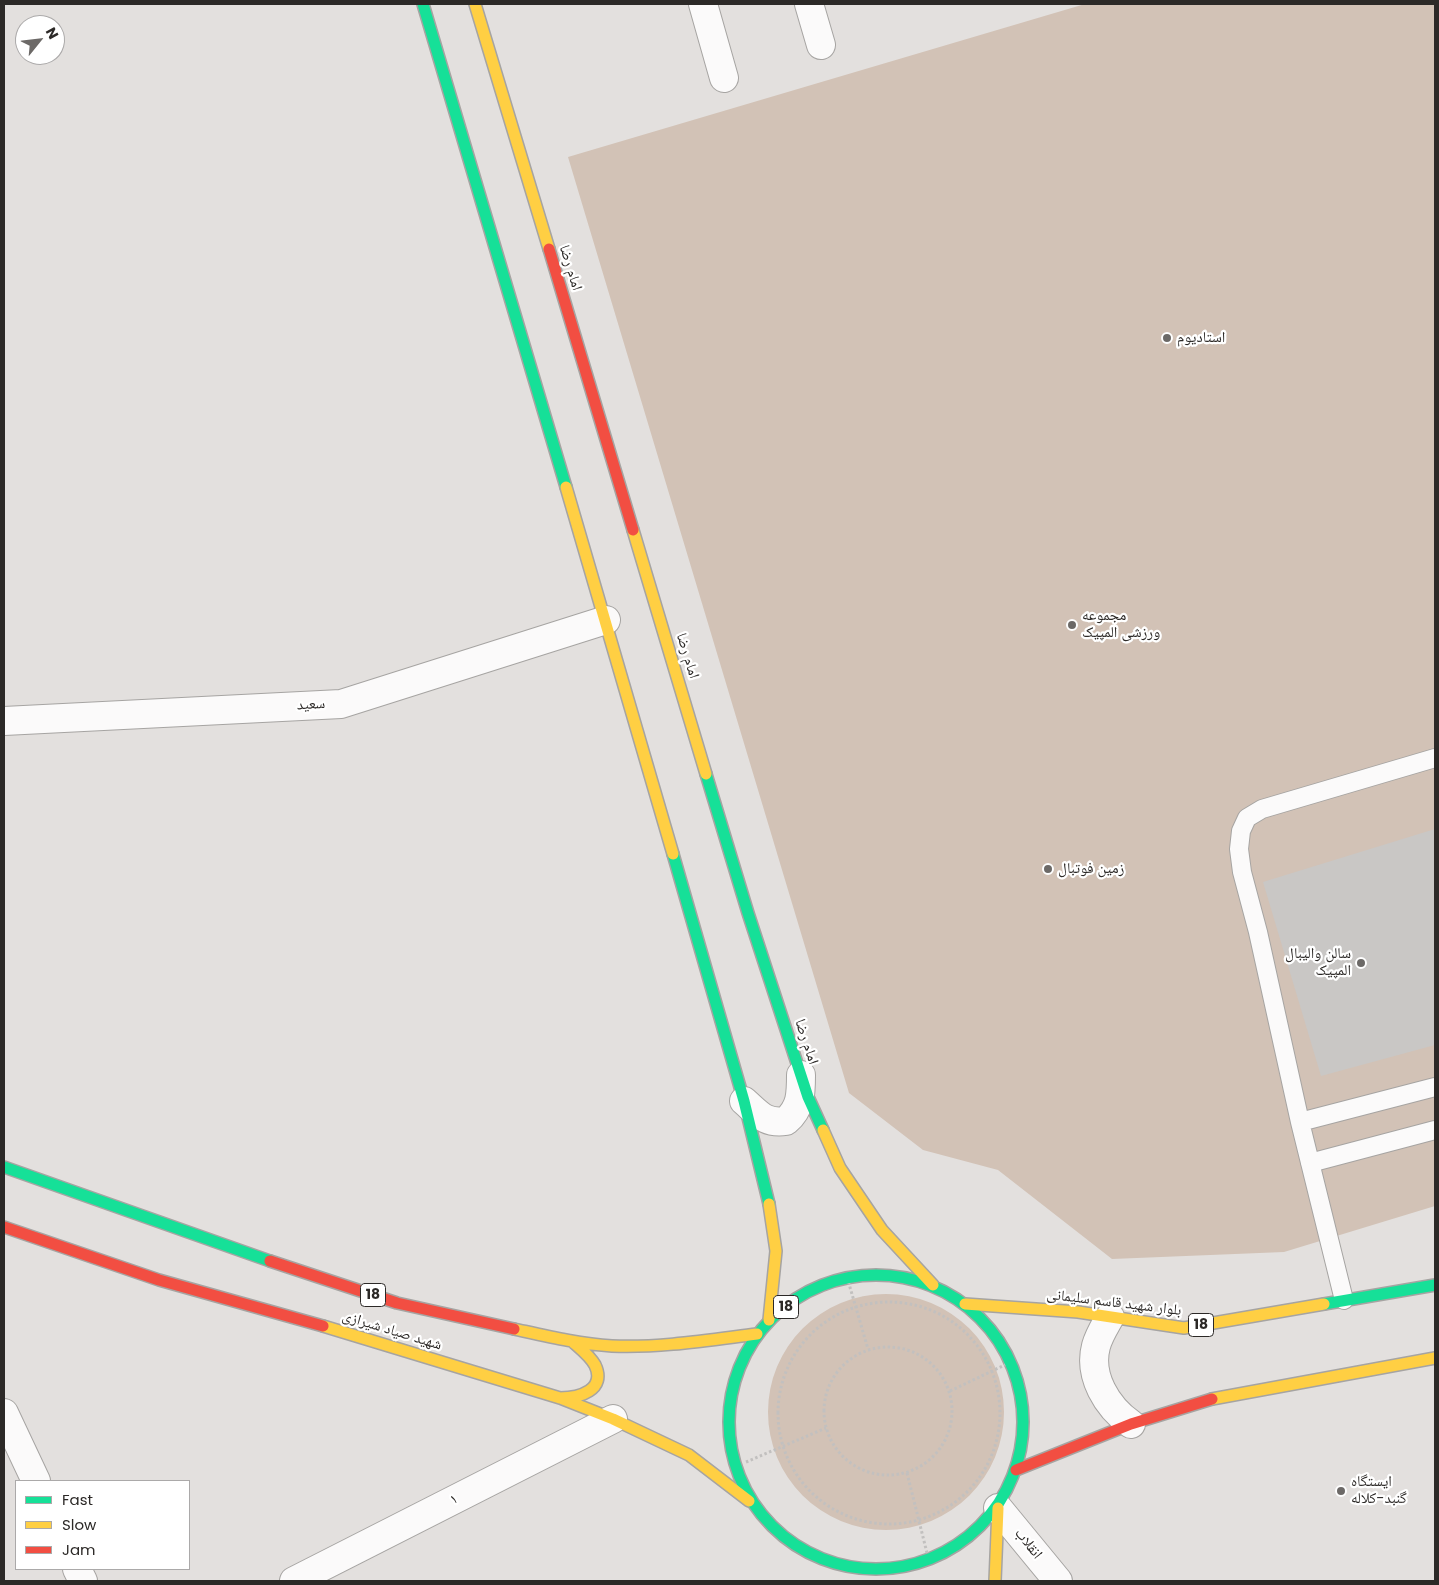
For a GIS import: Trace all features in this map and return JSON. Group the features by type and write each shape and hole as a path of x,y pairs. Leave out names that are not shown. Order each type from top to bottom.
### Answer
{"main road":[{"path":"423,4 606,620 744,1101 767,1191 776,1251 769,1320"},
{"name":"امام رضا","path":"475,4 748,913 808,1097 840,1168 882,1230 933,1285"},
{"name":"شهید صیاد شیرازی","path":"4,1168 397,1303 573,1342 613,1346 683,1344 757,1334"},
{"name":"شهید صیاد شیرازی","path":"4,1227 159,1280 385,1344 560,1398 613,1419 689,1455 753,1504"},
{"name":"18","path":"890,1275 933,1285 965,1304 991,1330 1011,1362 1022,1397 1024,1434 1016,1470 998,1508 968,1539 930,1561 887,1570 852,1567 843,1566 803,1550 775,1530 753,1504 743,1486 736,1467 729,1428 732,1389 746,1352 757,1334 769,1320 804,1292 847,1277 890,1275"},
{"name":"بلوار شهید قاسم سلیمانی","path":"965,1304 1078,1312 1184,1328 1435,1285"},
{"path":"560,1398 579,1397 587,1393 597,1380 592,1360 573,1342"},
{"path":"1016,1470 1131,1424 1222,1396 1435,1358"},
{"path":"995,1581 998,1508"},
{"path":"803,1550 818,1569"}],"street":[{"path":"704,4 724,78"},
{"path":"809,4 821,45"},
{"name":"سعید","path":"4,721 341,704 606,620"},
{"path":"744,1101 762,1117 770,1121 786,1121 794,1115 799,1104 801,1075"},
{"path":"1110,1317 1096,1346 1094,1360 1096,1378 1115,1411 1131,1424"},
{"path":"4,1413 36,1480"},
{"name":"۱","path":"294,1581 613,1419"},
{"name":"انقلاب","path":"998,1508 1058,1581"}],"lane":[{"path":"1344,1300 1300,1122 1252,906 1242,872 1239,849 1241,831 1247,818 1262,809 1435,758"},
{"path":"1300,1122 1435,1087"},
{"path":"1310,1163 1435,1130"}],"path":[{"path":"847,1277 868,1349"},
{"path":"890,1301 925,1307 956,1324 980,1349 990,1371 996,1382 1000,1416 994,1451 977,1482 951,1506 919,1521 885,1525 851,1519 821,1502 797,1477 782,1447 777,1412 782,1377 799,1346 824,1322 855,1306 890,1301"},
{"path":"888,1346 908,1349 926,1359 940,1373 950,1391 953,1412 949,1432 940,1450 925,1464 907,1473 887,1476 861,1469 849,1462 835,1447 826,1428 824,1409 827,1390 836,1372 850,1358 868,1349 888,1346"},
{"path":"950,1391 1011,1362"},
{"path":"736,1467 826,1428"},
{"path":"907,1473 930,1561"}],"shaded area":[{"name":"مجموعه ورزشی المپیک","path":"1085,4 1435,4 1435,1206 1284,1252 1112,1259 998,1170 923,1150 849,1093 568,157"},
{"path":"874,1294 898,1294 920,1299 942,1308 970,1328 984,1346 995,1367 1002,1389 1004,1412 1002,1435 995,1457 984,1478 970,1496 942,1516 920,1525 898,1530 874,1530 852,1525 830,1516 811,1504 794,1487 782,1468 773,1446 768,1424 768,1400 773,1378 782,1356 794,1337 811,1320 830,1308 852,1299"}],"building":[{"name":"سالن والیبال المپیک","path":"1435,829 1435,1045 1321,1076 1263,882"}],"traffic: fast":[{"path":"423,4 566,487"},
{"path":"706,774 748,913 808,1097 823,1130"},
{"path":"673,854 744,1101 769,1204"},
{"path":"4,1167 270,1261"},
{"path":"876,1275 905,1278 932,1286 958,1300 980,1318 998,1340 1012,1366 1020,1393 1023,1422 1020,1451 1012,1478 998,1504 980,1526 958,1544 932,1558 905,1566 876,1569 847,1566 820,1558 794,1544 772,1526 754,1504 740,1478 732,1451 729,1422 732,1393 740,1366 754,1340 772,1318 794,1300 820,1286 847,1278 876,1275"},
{"path":"1324,1304 1435,1285"}],"traffic: slow":[{"path":"475,4 549,249"},
{"path":"566,487 673,854"},
{"path":"633,530 706,774"},
{"path":"823,1130 840,1168 882,1230 933,1285"},
{"path":"769,1204 776,1251 769,1320"},
{"path":"965,1304 1078,1312 1184,1328 1324,1304"},
{"path":"323,1326 560,1398 613,1419 689,1455 749,1501"},
{"path":"514,1329 575,1342 612,1346 666,1345 757,1334"},
{"path":"560,1398 583,1394 589,1391 597,1381 598,1374 595,1365 573,1342"},
{"path":"1212,1399 1435,1358"},
{"path":"995,1581 998,1508"}],"traffic: jam":[{"path":"549,249 633,530"},
{"path":"4,1227 159,1280 323,1326"},
{"path":"270,1261 397,1303 514,1329"},
{"path":"1016,1470 1131,1424 1212,1399"}],"place":[{"name":"استادیوم","path":"1167,338"},
{"name":"مجموعه ورزشی المپیک","path":"1072,625"},
{"name":"زمین فوتبال","path":"1048,869"},
{"name":"سالن والیبال المپیک","path":"1361,963"},
{"name":"ایستگاه گنبد-کلاله","path":"1341,1491"}]}
